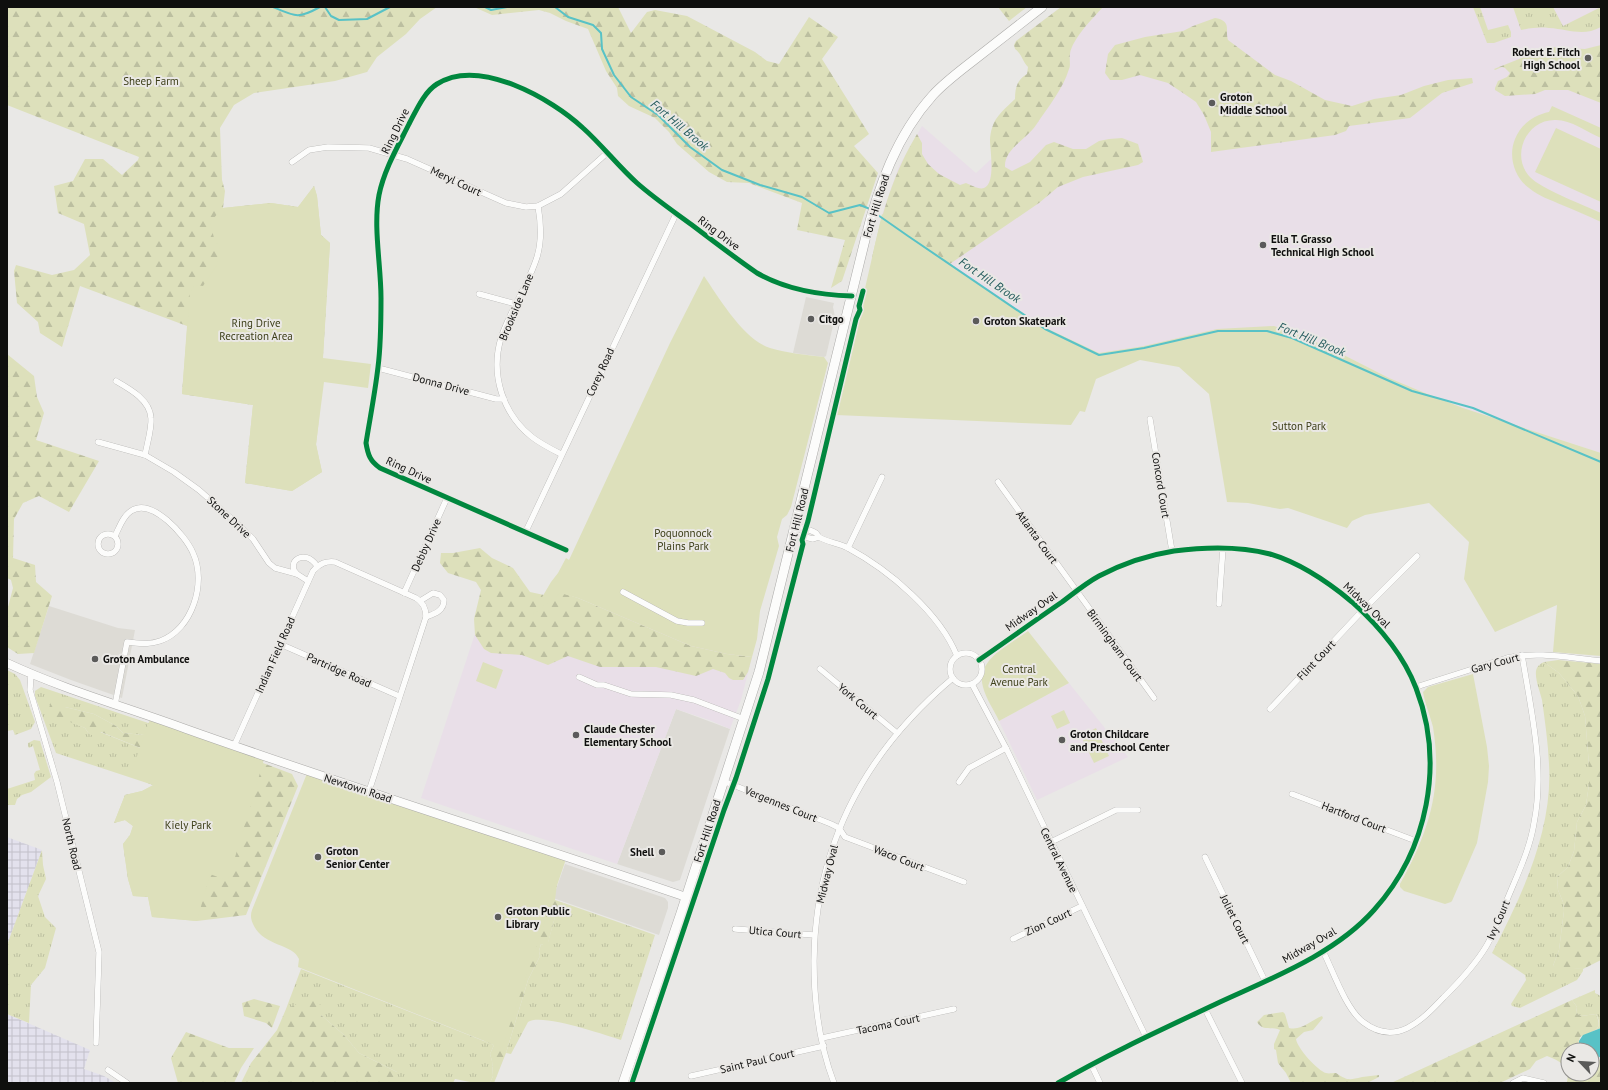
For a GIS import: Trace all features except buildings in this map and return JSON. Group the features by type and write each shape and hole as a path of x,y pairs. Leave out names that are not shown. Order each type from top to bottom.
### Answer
{"main road":[{"name":"Fort Hill Road","path":"623,1083 686,897 763,658 871,218 884,177 898,146 912,121 927,101 954,76 1042,7"},
{"path":"7,663 31,674"},
{"name":"Newtown Road","path":"31,674 234,746 686,897"}],"street":[{"name":"Ring Drive","path":"566,550 526,531 380,468 372,462 368,454 366,443 378,368 381,329 381,275 377,218 379,195 385,175 421,102 436,84 454,76 472,75 493,78 512,84 531,93 551,104 583,128 637,183 676,214 746,265 768,279 804,290 852,296"},
{"name":"Meryl Court","path":"292,162 309,150 328,147 369,148 395,154 506,203 526,207 538,206 561,194 607,154"},
{"name":"Brookside Lane","path":"538,206 541,222 541,241 537,257 501,339 498,354 498,378 504,399 514,418 528,433 542,444 561,454"},
{"name":"Corey Road","path":"526,531 561,454 676,214"},
{"path":"479,294 516,304"},
{"name":"Donna Drive","path":"378,368 496,399 504,399"},
{"path":"116,381 137,394 148,407 151,418 145,455"},
{"name":"Concord Court","path":"1150,419 1172,552"},
{"name":"Stone Drive","path":"98,442 145,455 199,490 251,537 268,564 275,568 297,574 308,581"},
{"path":"848,548 882,477"},
{"name":"Atlanta Court","path":"998,482 1076,591"},
{"name":"Debby Drive","path":"404,592 447,498"},
{"path":"115,536 123,520 131,511 142,508 152,510 175,527 186,540 194,553 198,577 194,605 190,614 180,626 161,640 151,643 127,642 115,705"},
{"path":"794,530 816,532 819,537 848,548 887,574 909,592 933,616 953,644 958,656"},
{"path":"1219,604 1223,548"},
{"name":"Midway Oval","path":"979,660 1097,577 1152,555 1223,548 1269,554 1313,573 1337,589 1375,624 1398,654 1416,687 1426,724 1431,766 1427,804 1416,841 1396,879 1374,910 1353,930 1324,951 1265,981 1091,1064 1058,1083"},
{"path":"297,574 293,567 296,559 301,557 306,556 317,566 326,561 335,562 420,600 425,609 426,617 369,791"},
{"name":"Flint Court","path":"1270,709 1362,611 1417,556"},
{"name":"Indian Field Road","path":"234,746 308,581 317,566"},
{"name":"Birmingham Court","path":"1076,591 1154,698"},
{"path":"623,592 677,621 688,624 702,623"},
{"path":"420,600 433,593 440,595 444,600 441,609 426,617"},
{"name":"Partridge Road","path":"280,644 399,696"},
{"path":"970,654 979,660 981,674 978,680 972,684 962,685 953,678 950,673 950,666 953,660 958,656 970,654"},
{"name":"Gary Court","path":"1416,687 1499,660 1522,655 1540,655 1601,661"},
{"name":"Ivy Court","path":"1324,951 1352,1011 1368,1025 1386,1031 1402,1030 1419,1022 1462,980 1479,958 1493,933 1525,856 1532,834 1538,803 1539,768 1522,655"},
{"name":"York Court","path":"820,669 897,733"},
{"name":"North Road","path":"31,674 30,690 57,782 99,952 96,1043"},
{"path":"579,677 597,685 604,685 632,694 671,695 694,700 744,719"},
{"name":"Midway Oval","path":"834,1083 817,1018 814,990 814,935 818,903 827,866 839,828 871,769 897,733 953,678"},
{"name":"Central Avenue","path":"972,684 1006,748 1146,1037"},
{"path":"959,782 969,768 1006,748"},
{"name":"Vergennes Court","path":"724,781 839,828"},
{"name":"Hartford Court","path":"1292,794 1416,841"},
{"path":"1051,842 1116,810 1138,810"},
{"name":"Waco Court","path":"839,828 844,837 964,882"},
{"name":"Joliet Court","path":"1205,857 1265,981"},
{"name":"Zion Court","path":"1013,939 1082,906"},
{"name":"Utica Court","path":"735,929 814,935"},
{"name":"Tacoma Court","path":"822,1038 954,1009"},
{"path":"1205,1009 1242,1083"},
{"name":"Saint Paul Court","path":"691,1076 824,1046"},
{"path":"1091,1064 1100,1083"},
{"path":"108,1070 127,1083"},
{"path":"1513,1083 1523,1078 1544,1083"}],"shaded area":[{"name":"Ella T. Grasso Technical High School","path":"1061,7 1601,7 1601,453 1463,408 1389,378 1330,348 1292,332 1144,346 1099,353 1044,327 966,275 882,214 899,166 922,126 976,173 1016,136 1051,87 1016,41"},
{"path":"806,297 834,303 833,307 835,317 826,356 824,357 793,353"},
{"name":"Claude Chester Elementary School","path":"491,585 539,604 559,593 748,657 752,657 741,700 730,729 676,709 617,864 421,798"},
{"path":"49,606 118,628 135,630 122,698 30,664"},
{"name":"Groton Childcare and Preschool Center","path":"1069,683 1128,757 1037,800 999,721"},
{"path":"676,709 730,729 680,880 673,882 617,864"},
{"path":"7,837 42,850 7,945"},
{"path":"565,864 665,898 668,902 668,908 659,935 553,898"},
{"path":"7,1014 90,1050 84,1069 104,1076 116,1083 7,1083"}],"green space":[{"name":"Sheep Farm","path":"7,7 437,7 420,19 406,34 377,57 367,72 335,81 254,93 234,105 220,128 222,180 225,191 223,208 271,203 298,207 314,186 317,196 321,235 330,243 316,445 322,472 292,491 245,483 253,405 182,394 187,326 80,286 62,347 40,333 38,322 17,303 14,271 16,265 52,275 74,270 90,255 84,224 58,213 54,186 73,181 85,159 103,159 122,175 138,160 139,157 7,105"},
{"path":"474,7 618,7 631,33 647,12 655,10 687,16 755,52 767,61 779,64 809,17 838,37 822,59 869,134 854,146 878,173 842,281 831,288 845,240 797,230 802,203 749,183 727,182 709,172 677,144 669,132 655,118 629,106 618,96 617,88 606,71 588,29 539,10 492,15"},
{"path":"998,7 1027,7 1009,21"},
{"path":"1061,7 1103,7 1075,42 1070,54 1070,67 1059,91 1032,130 1012,149 1008,155 1005,167 1012,171 1030,162 1046,145 1054,142 1073,149 1086,149 1099,141 1122,138 1138,144 1143,162 1138,165 1083,177 1058,187 1039,203 941,270 872,258 889,194 901,164 917,134 922,143 922,154 928,164 939,174 960,185 966,183 975,187 984,188 988,185 991,173 991,131 1002,112 1015,99 1017,85 1027,74 1028,67 1015,49 1014,45 1016,41"},
{"path":"1473,7 1480,7 1488,30 1508,25 1511,32 1511,37 1494,43 1487,43"},
{"path":"1513,7 1553,7 1563,26 1601,7 1601,27 1588,32 1575,32 1546,28 1521,30"},
{"path":"1215,18 1226,23 1228,40 1275,75 1291,81 1325,100 1352,106 1374,99 1401,95 1424,86 1448,80 1472,78 1473,83 1442,93 1410,118 1349,126 1346,131 1335,135 1211,152 1211,132 1204,115 1196,102 1168,83 1140,75 1122,80 1110,80 1105,73 1108,54 1115,45 1145,37 1183,31"},
{"path":"1601,45 1601,103 1568,90 1545,90 1535,94 1505,96 1495,90 1498,81 1507,77 1510,73 1502,67 1495,70 1494,69 1549,47 1585,49"},
{"path":"1552,106 1601,128 1601,138 1567,122 1556,120 1545,121 1529,132 1524,140 1521,159 1524,168 1530,177 1543,187 1601,213 1601,222 1536,193 1524,183 1516,172 1512,159 1515,139 1524,125 1538,115 1549,112"},
{"path":"1556,128 1601,149 1601,202 1535,172"},
{"name":"Ring Drive Recreation Area","path":"314,186 317,196 321,235 330,243 323,358 371,364 368,388 324,382 316,444 322,472 292,491 245,483 253,405 182,394 190,292 195,285 203,286 217,265 220,249 214,238 210,222 223,208 271,203 298,207"},
{"name":"Sutton Park","path":"882,214 966,275 1044,327 1099,353 1144,346 1217,329 1274,326 1330,348 1389,378 1463,408 1601,453 1601,656 1553,652 1557,605 1495,632 1464,579 1469,542 1429,503 1365,515 1352,521 1347,528 1288,508 1280,509 1248,503 1227,502 1209,394 1179,367 1140,360 1096,379 1085,412 1080,411 1071,425 836,415"},
{"name":"Poquonnock Plains Park","path":"704,276 742,328 760,344 783,351 824,357 828,363 791,507 787,515 782,519 777,537 779,546 760,611 757,639 752,657 727,654 691,646 578,598 560,593 531,616 566,558 569,560 670,343"},
{"path":"7,354 34,376 37,397 44,413 36,440 99,461 69,512 39,496 23,503 14,519 13,558 35,565 36,582 52,596 34,653 18,654 7,647 7,611 13,588 11,580 7,578"},
{"path":"480,548 492,558 513,568 530,592 544,595 550,589 578,598 691,646 727,654 752,657 748,672 743,680 733,680 725,673 713,669 696,676 656,667 600,667 568,656 548,665 522,655 491,653 484,649 475,635 474,619 481,590 476,582 448,573 440,563 441,553 453,553"},
{"name":"Central Avenue Park","path":"1028,631 1069,683 999,721 984,691 982,677 984,669 989,661 1004,647"},
{"path":"1558,660 1601,664 1601,960 1583,969 1557,968 1553,966 1559,950 1564,911 1563,902 1558,890 1557,877 1568,867 1574,851 1577,822 1586,805 1589,784 1585,716 1578,696 1559,673 1544,662"},
{"path":"483,662 503,670 496,689 476,681"},
{"path":"1544,662 1559,673 1578,696 1585,716 1589,784 1586,805 1577,822 1574,851 1568,867 1557,877 1558,890 1563,902 1564,911 1559,950 1553,966 1583,969 1583,971 1577,980 1520,1008 1512,1006 1511,1004 1526,980 1525,975 1492,953 1514,908 1533,862 1541,838 1546,814 1549,789 1549,756 1542,700 1536,674 1538,666"},
{"path":"7,670 15,674 20,680 35,722 31,729 15,735 13,730 7,731"},
{"path":"1473,674 1487,747 1489,766 1488,782 1477,843 1452,901 1445,904 1404,891 1400,887 1426,827 1435,790 1436,749 1433,727 1423,692 1428,687"},
{"path":"41,687 178,733 144,735 123,733 116,726 94,714 65,707 65,719 85,728 89,734 100,732 153,753 153,785 56,753 35,696 35,691"},
{"name":"Kiely Park","path":"51,700 63,703 65,707 94,714 116,726 123,733 144,735 263,763 292,774 298,786 246,915 197,921 152,917 148,897 133,896 128,879 123,844 130,835 133,826 125,820 114,823 125,795 142,791 154,785 153,753 101,732 96,737 89,734 85,728 65,720 60,724 52,720 49,709"},
{"path":"1064,710 1070,723 1057,729 1051,716"},
{"name":"Kiely Park","path":"150,719 265,756 228,881 210,874 197,921 152,917 148,897 133,896 128,879 123,844 130,835 133,826 125,820 114,823 125,795 142,791 153,785 130,776"},
{"path":"1096,728 1109,756 1094,763 1081,736"},
{"path":"34,740 40,741 51,777 31,792 22,795 17,799 15,805 7,805 7,789 35,780 34,774 36,771 40,770 33,746 29,748 28,746 28,743"},
{"path":"308,771 567,856 502,1048 298,967 299,959 296,954 264,937 254,926 251,914 252,910"},
{"path":"42,850 46,879 38,896 45,917 56,928 45,968 31,985 29,1023 7,1014 7,945"},
{"path":"557,884 555,900 564,903 555,917 548,943 545,946 541,944 539,951 540,956 528,980 506,1053 494,1083 490,1083 493,1076 490,1054 494,1045 484,1041 485,1037"},
{"path":"564,903 655,935 621,1040 559,1022 535,1020 528,1022 511,1054 506,1053 528,980 540,956 539,951 541,944 543,945 548,942 555,917"},
{"path":"301,969 494,1045 490,1054 493,1076 490,1083 475,1083 455,1079 453,1083 397,1083 397,1072 359,1053 344,1035 321,1015 286,1009"},
{"path":"1595,990 1595,993 1601,996 1601,1028 1596,1030 1599,1026 1599,1022 1596,1014 1581,1016 1576,1013 1577,1007 1572,1000"},
{"path":"310,998 322,1006 321,1015 344,1035 359,1053 397,1072 397,1083 241,1083 251,1063 277,1030 286,1009"},
{"path":"254,999 280,1006 272,1028 266,1023 244,1016 242,1003"},
{"path":"1572,1000 1577,1007 1576,1013 1581,1016 1596,1014 1598,1020 1599,1024 1596,1030 1580,1037 1579,1042 1560,1042 1560,1063 1547,1056 1536,1061 1530,1069 1500,1083 1391,1083"},
{"path":"1283,1012 1289,1028 1294,1029 1302,1027 1322,1016 1323,1018 1313,1030 1304,1032 1296,1039 1304,1053 1313,1064 1322,1071 1327,1073 1336,1073 1349,1079 1379,1075 1379,1077 1367,1083 1291,1083 1286,1073 1278,1063 1276,1050 1274,1049 1274,1044 1280,1030 1262,1027 1257,1022 1264,1015"},
{"path":"186,1032 229,1048 254,1048 241,1068 234,1083 178,1083 171,1058"},
{"path":"1601,1060 1601,1083 1567,1083 1600,1082"}],"water":[{"path":"1601,1028 1601,1056 1600,1057 1600,1042 1579,1042 1583,1035"}],"waterway":[{"name":"Fort Hill Brook","path":"273,7 292,15 302,15 320,7"},
{"name":"Fort Hill Brook","path":"325,7 331,16 339,20 367,19 390,7"},
{"name":"Fort Hill Brook","path":"485,7 491,10 507,7"},
{"name":"Fort Hill Brook","path":"555,7 568,17 593,25 601,33 602,49 614,75 631,97 658,115 690,147 722,170 760,185 802,197 829,213 860,205 870,209"},
{"name":"Fort Hill Brook","path":"875,213 1045,329 1099,355 1144,348 1218,331 1267,331 1292,338 1412,391 1473,408 1601,462"}],"cycle path":[{"path":"566,550 380,468 372,460 368,451 366,443 377,377 380,341 381,285 377,220 379,195 384,176 414,113 432,87 454,77 473,75 493,78 534,94 553,105 583,128 637,183 650,194 757,273 779,283 815,293 852,296"},
{"path":"632,1083 736,778 768,679 803,544 802,540 808,521 856,319 860,310 859,306 863,291"},
{"path":"979,660 1089,582 1135,560 1174,551 1210,548 1234,548 1258,551 1292,562 1303,568 1333,587 1362,611 1381,631 1397,652 1411,676 1425,717 1429,746 1430,775 1426,805 1419,833 1407,861 1392,886 1374,910 1358,926 1341,940 1302,964 1138,1041 1058,1083"}],"place":[{"name":"Robert E. Fitch High School","path":"1588,58"},
{"name":"Groton Middle School","path":"1212,103"},
{"name":"Ella T. Grasso Technical High School","path":"1263,245"},
{"name":"Citgo","path":"811,319"},
{"name":"Groton Skatepark","path":"976,321"},
{"name":"Groton Ambulance","path":"95,659"},
{"name":"Claude Chester Elementary School","path":"576,735"},
{"name":"Groton Childcare and Preschool Center","path":"1062,740"},
{"name":"Shell","path":"662,852"},
{"name":"Groton Senior Center","path":"318,857"},
{"name":"Groton Public Library","path":"498,917"}]}
